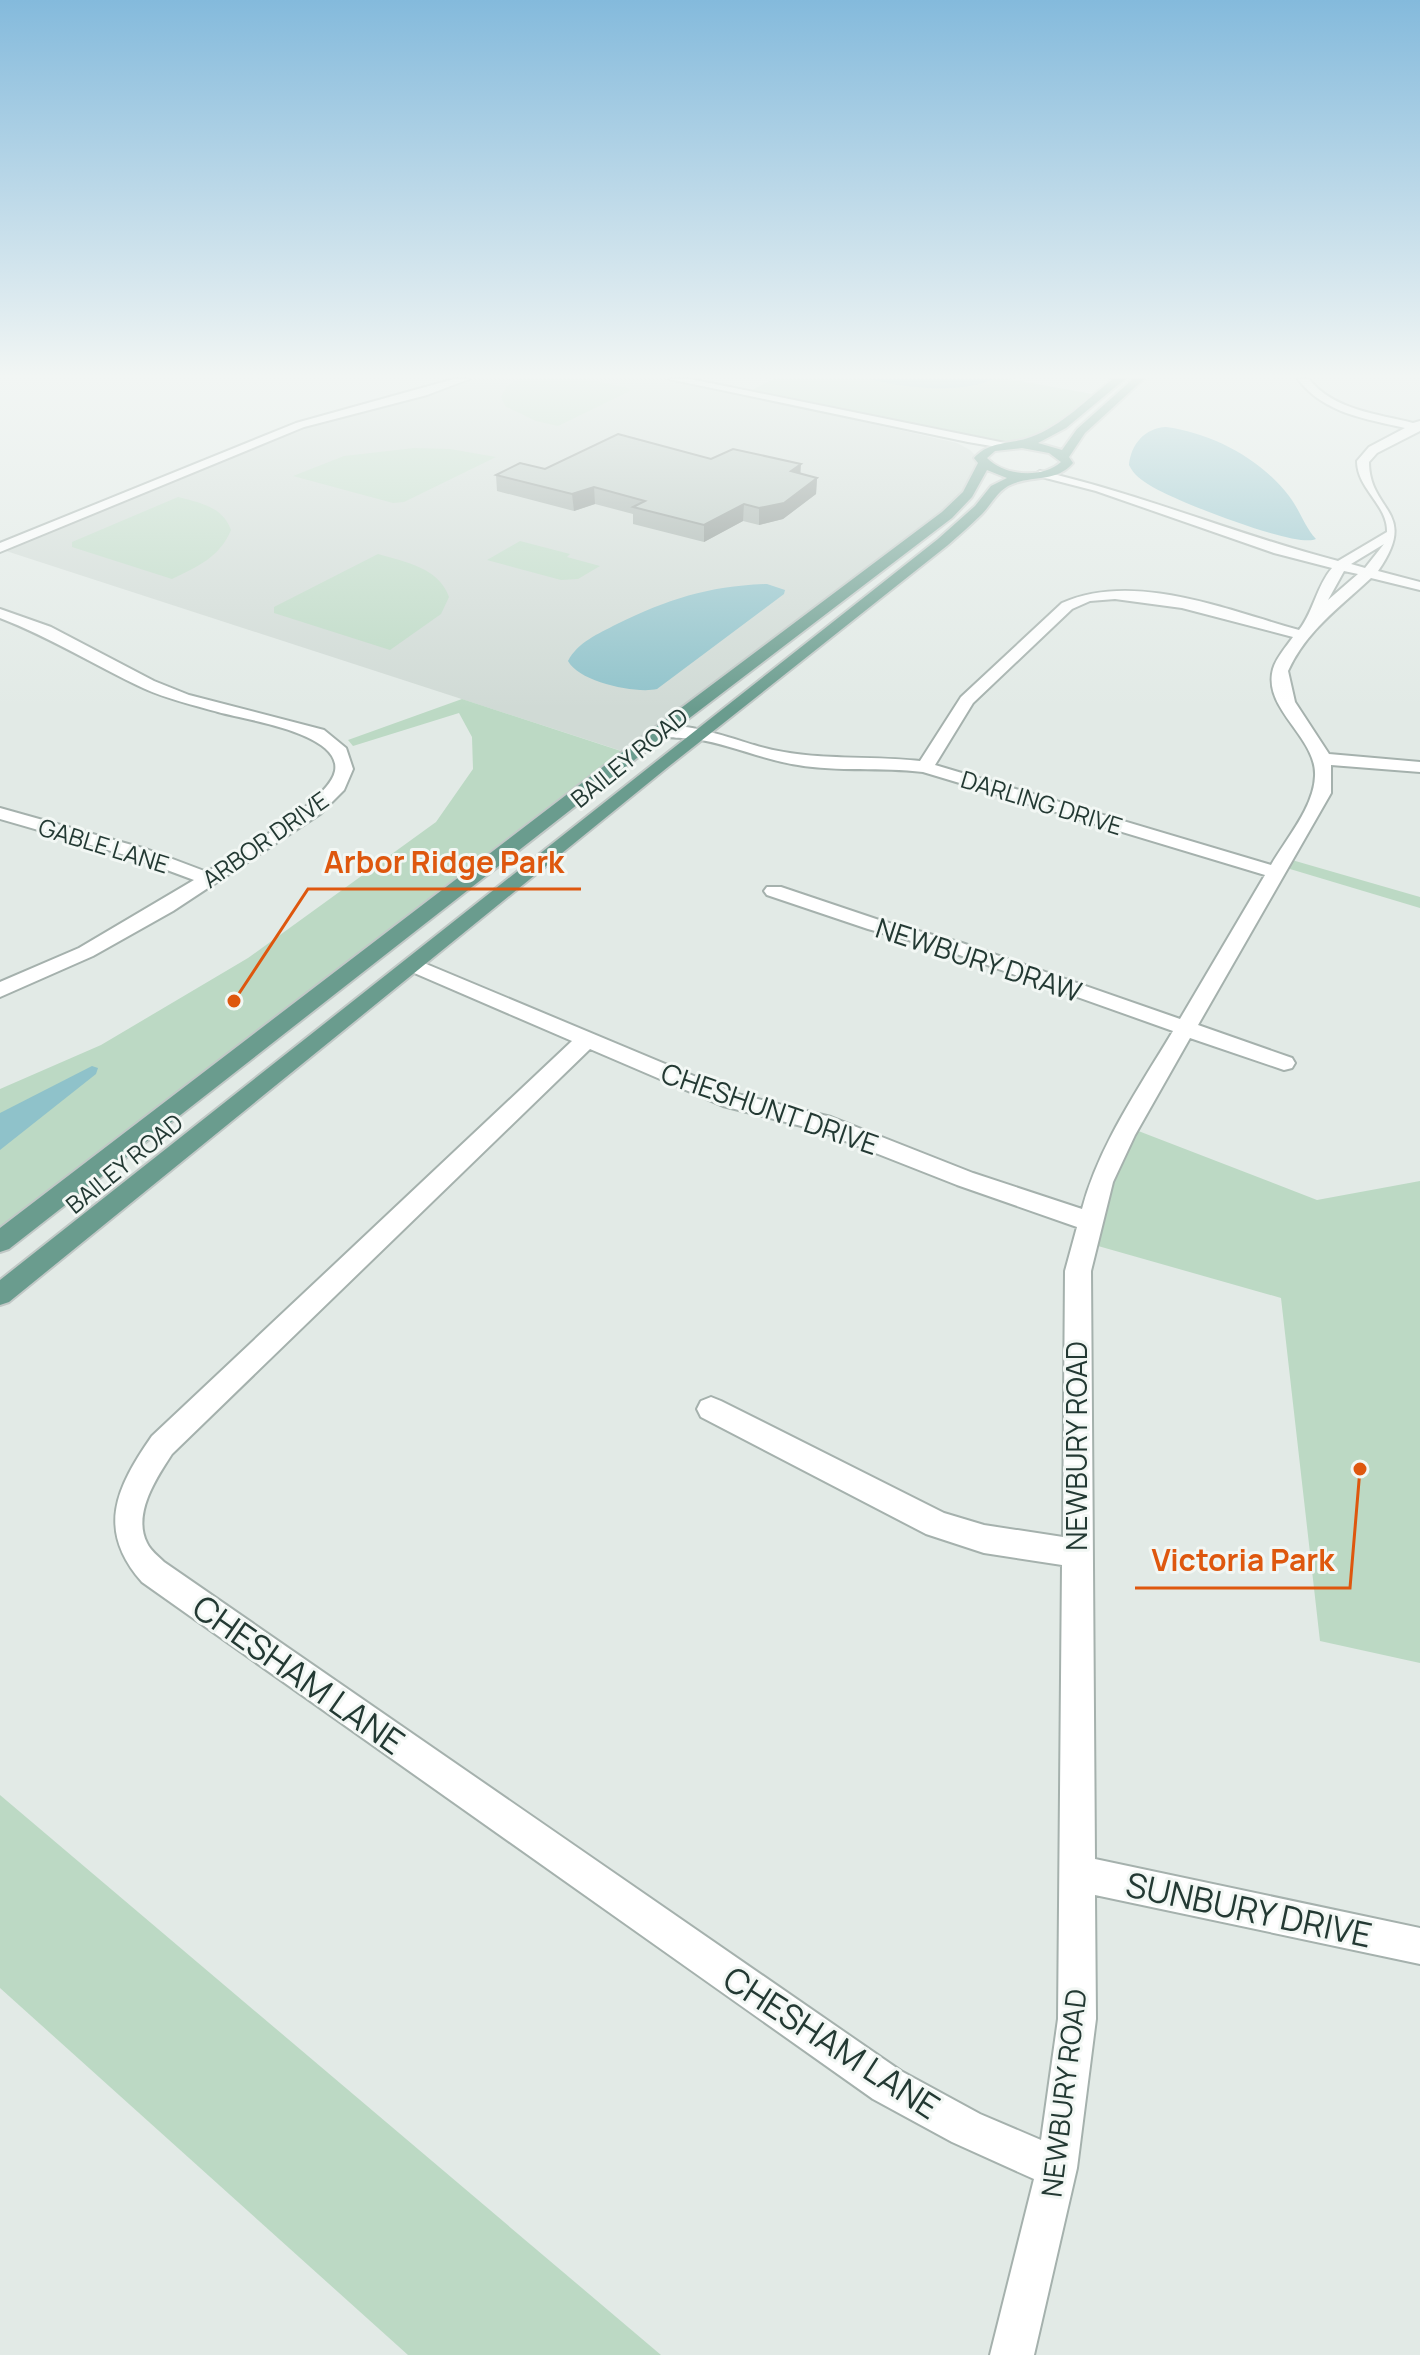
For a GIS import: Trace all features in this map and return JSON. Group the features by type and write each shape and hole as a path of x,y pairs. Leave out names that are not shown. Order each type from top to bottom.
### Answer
{"main road":[{"name":"BAILEY ROAD","path":"0,1242 947,515 970,489"},
{"name":"BAILEY ROAD","path":"0,1295 943,542 980,509 995,489"}],"street":[{"path":"0,548 144,489"},
{"path":"1102,489 1279,550 1420,586"},
{"path":"1121,489 1162,503 1187,517"},
{"path":"1372,489 1394,521 1386,551 1367,574 1310,626 1284,661 1279,681 1282,694 1314,738 1323,759 1420,767"},
{"path":"1310,626 1327,581 1339,566 1366,546 1393,534"},
{"path":"925,767 967,700 1060,613 1081,598 1103,593 1137,595 1310,626"},
{"name":"ARBOR DRIVE","path":"0,613 46,630 148,684 214,708 318,734 335,744 344,759 343,777 314,810 128,931 0,990"},
{"name":"DARLING DRIVE","path":"662,731 692,740 755,767 803,761 891,762 925,767 1276,872"},
{"name":"NEWBURY ROAD","path":"1012,2355 1057,2168 1077,2019 1075,1309 1078,1271 1101,1182 1123,1135 1322,793 1325,775 1323,759"},
{"name":"GABLE LANE","path":"0,813 139,853 208,879"},
{"name":"NEWBURY DRAW","path":"774,891 875,925 955,947 1284,1063"},
{"name":"CHESHUNT DRIVE","path":"412,965 731,1100 823,1123 965,1179 1089,1221"},
{"name":"CHESHAM LANE","path":"586,1040 162,1445 146,1467 133,1495 130,1522 135,1551 153,1572 887,2085 966,2128 1057,2168"},
{"path":"711,1409 937,1524 984,1539 1077,1553"},
{"name":"SUNBURY DRIVE","path":"1078,1873 1420,1946"}],"shaded area":[{"path":"145,489 971,489 631,754 0,549"}],"green space":[{"path":"341,489 431,489 404,502 393,503"},
{"path":"178,497 217,511 231,530 214,554 172,579 72,547 72,542"},
{"path":"520,541 570,554 567,557 600,566 578,579 561,580 487,560"},
{"path":"378,554 410,563 430,573 438,579 449,597 441,614 390,650 274,613 274,607"},
{"path":"462,699 621,751 0,1227 0,1089 101,1045 248,958 436,822 473,769 472,737 459,713 353,746 348,740"},
{"path":"1285,858 1420,897 1420,908 1280,866"},
{"path":"1128,1127 1317,1200 1420,1181 1420,1663 1320,1641 1281,1298 1084,1242"},
{"path":"0,1795 661,2355 408,2355 0,1988"}],"water":[{"path":"1156,489 1283,489 1316,539 1285,537 1261,530"},
{"path":"767,584 785,590 784,594 657,689 636,690 609,685 584,675 568,661 589,639 654,607 708,591"},
{"path":"92,1066 98,1068 96,1074 0,1150 0,1113"}],"building":[{"path":"552,489 588,489 572,494"},
{"path":"601,489 803,489 784,503 759,508 744,504 704,525 633,507 645,501"}],"place":[{"name":"Arbor Ridge Park","path":"234,1001"},
{"name":"Victoria Park","path":"1360,1469"}]}
